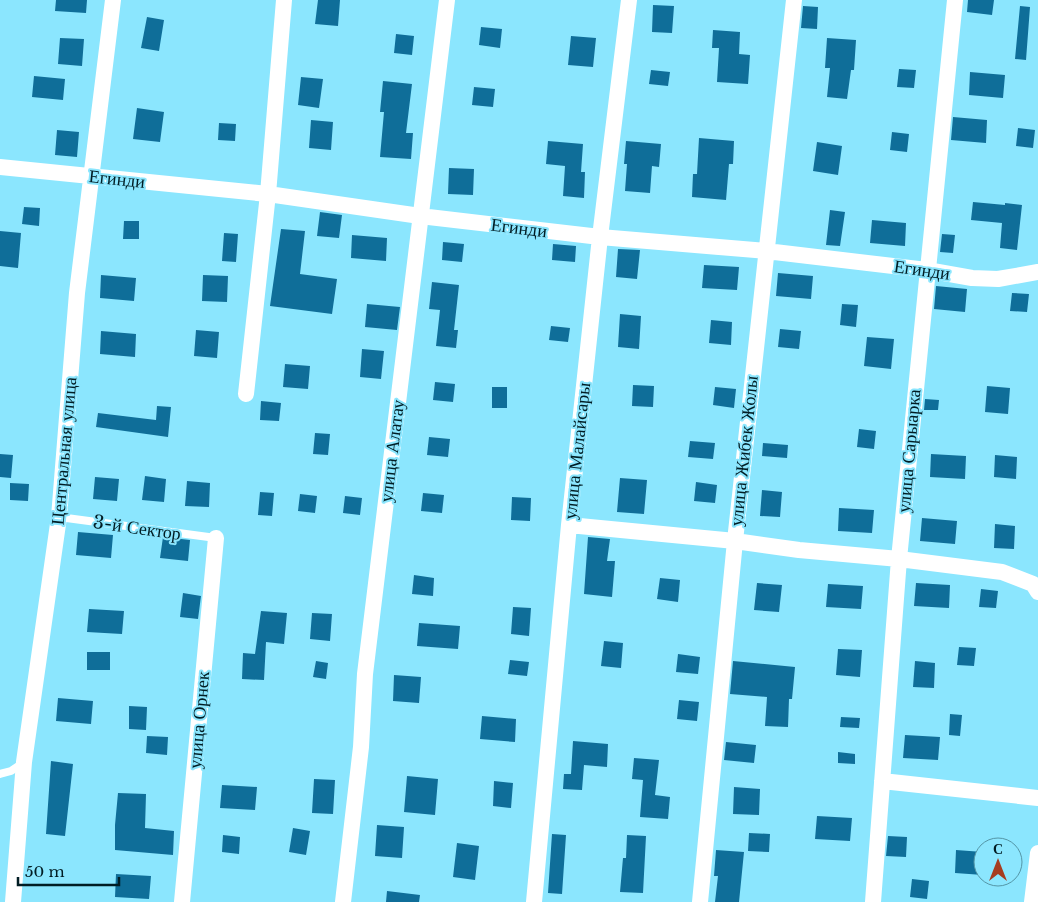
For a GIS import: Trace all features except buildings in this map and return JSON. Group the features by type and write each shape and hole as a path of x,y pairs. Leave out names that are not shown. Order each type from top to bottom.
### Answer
{"street":[{"name":"Центральная улица","path":"13,902 24,762 59,517 77,293 113,0"},
{"path":"246,394 268,194 284,0"},
{"name":"улица Алатау","path":"343,902 361,747 365,674 447,0"},
{"name":"улица Малайсары","path":"534,902 569,525 600,237 629,0"},
{"name":"улица Жибек Жолы","path":"700,902 734,541 794,0"},
{"name":"улица Сарыарка","path":"873,902 899,559 926,270 955,0"},
{"name":"Егинди","path":"0,167 268,194 420,216 600,237 766,251 926,270 972,278 998,279 1038,272"},
{"path":"569,525 734,541 1002,572 1036,586"},
{"name":"улица Орнек","path":"182,902 216,538"},
{"path":"882,781 1038,798"},
{"path":"1032,902 1038,853"}],"lane":[{"name":"3-й Сектор","path":"59,517 216,538"},
{"path":"0,774 10,771 24,762"}]}
